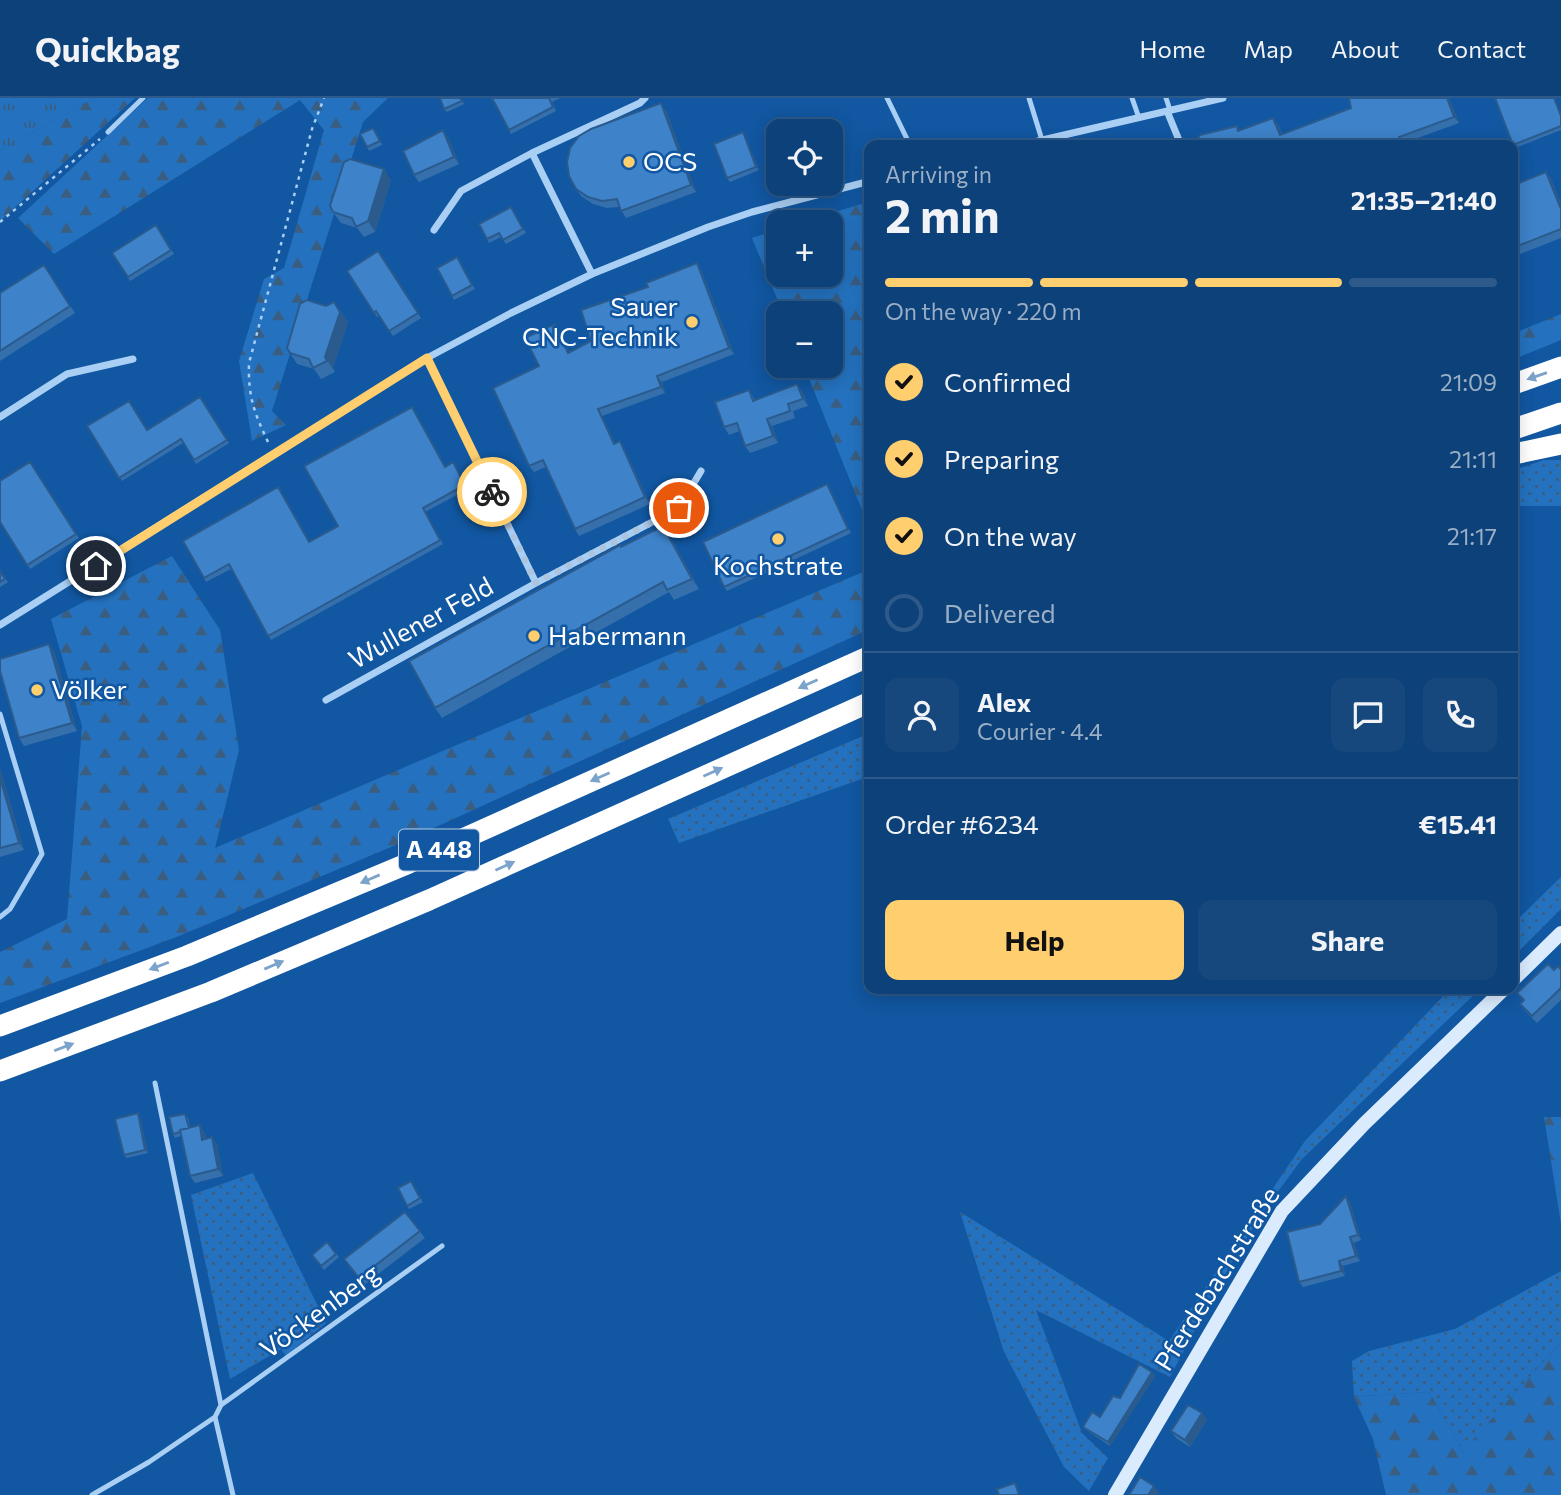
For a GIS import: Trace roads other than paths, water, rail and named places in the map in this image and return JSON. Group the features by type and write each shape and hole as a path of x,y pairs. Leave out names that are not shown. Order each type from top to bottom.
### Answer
{"highway":[{"path":"1518,383 1561,367"},
{"path":"1518,428 1561,413"},
{"path":"1518,453 1561,444"},
{"name":"A 448","path":"0,1026 187,956 397,868 864,659"},
{"name":"A 448","path":"0,1071 211,992 390,916 864,705"}],"main road":[{"path":"1518,975 1561,933"},
{"name":"Pferdebachstraße","path":"1115,1495 1283,1211 1364,1124 1499,994"}],"street":[{"path":"434,230 461,191 532,153 640,103 645,98"},
{"path":"1042,140 1223,98"},
{"path":"1169,111 1179,140"},
{"path":"532,153 592,274"},
{"path":"0,625 427,358 511,313 592,274 708,226 864,183"},
{"path":"427,358 536,583"},
{"path":"0,417 67,374 134,359"},
{"name":"Wullener Feld","path":"326,700 536,583 679,508 701,471"}],"lane":[{"path":"108,132 143,98"},
{"path":"887,98 907,140"},
{"path":"1029,98 1042,140"},
{"path":"1132,98 1139,118"},
{"path":"1166,98 1169,111"},
{"path":"0,714 42,854 10,909 0,917"},
{"path":"92,1495 149,1462 215,1417 221,1405 155,1083"},
{"name":"Vöckenberg","path":"221,1405 442,1246"},
{"path":"215,1417 233,1495"}],"place":[{"name":"OCS","path":"629,162"},
{"name":"Sauer CNC-Technik","path":"692,322"},
{"name":"Kochstrate","path":"778,539"},
{"name":"Habermann","path":"534,636"},
{"name":"Völker","path":"37,690"}]}
